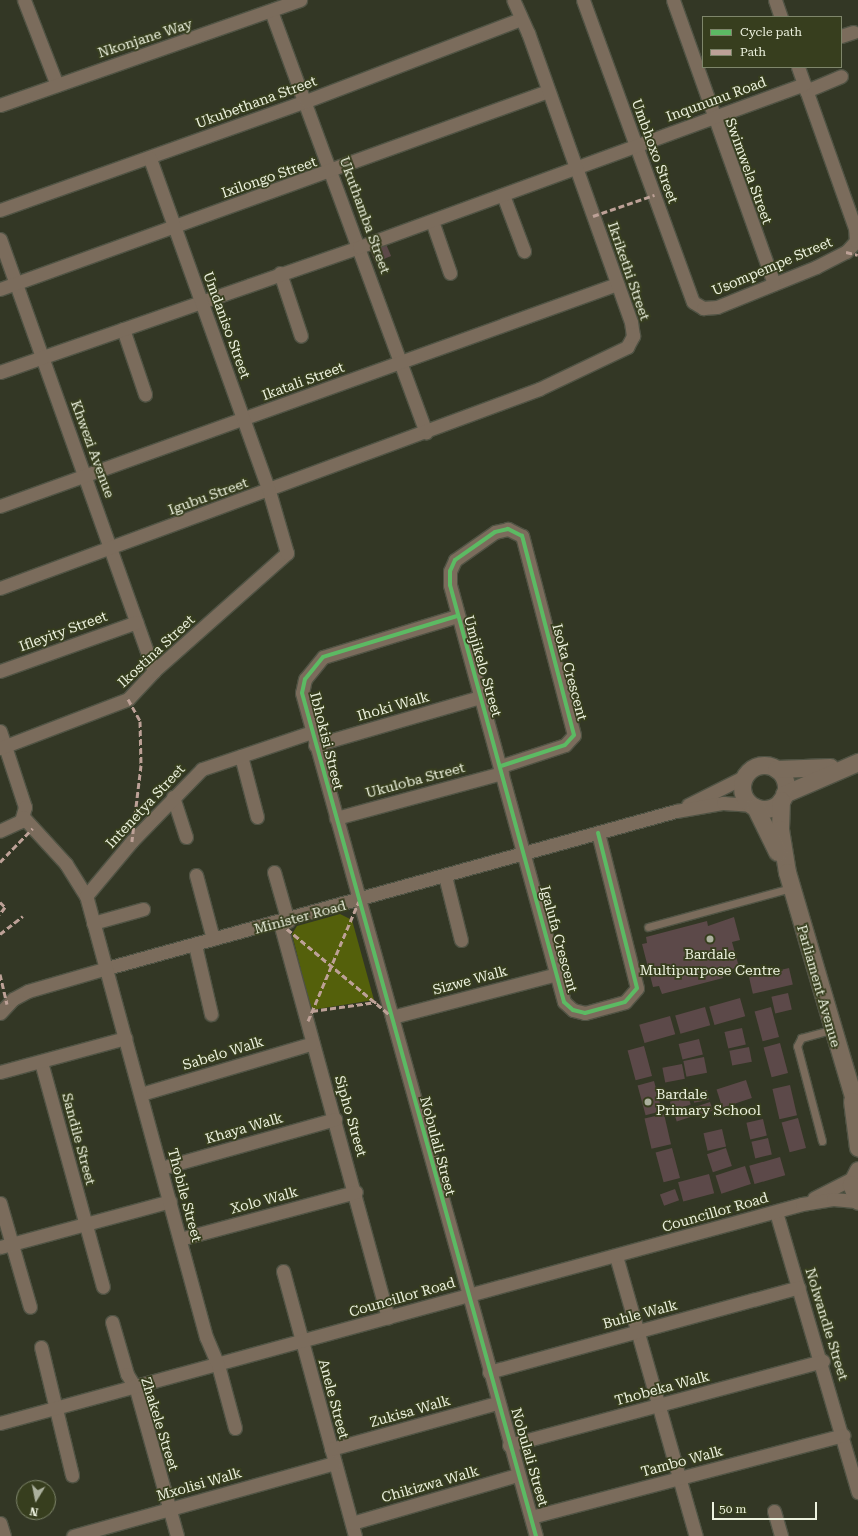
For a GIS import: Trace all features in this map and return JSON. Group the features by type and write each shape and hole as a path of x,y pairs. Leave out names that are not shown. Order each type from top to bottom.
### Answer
{"street":[{"path":"24,0 57,85"},
{"name":"Nkonjane Way","path":"0,105 300,0"},
{"name":"Ikrikethi Street","path":"426,432 539,389 628,348 633,336 631,322 576,168 513,0"},
{"name":"Umbhoxo Street","path":"583,0 693,302 703,308"},
{"name":"Swimwela Street","path":"673,0 713,118 774,284"},
{"path":"775,0 781,16"},
{"name":"Ukuthamba Street","path":"271,11 306,101 426,432"},
{"name":"Ukubethana Street","path":"0,210 150,158 306,101 521,19"},
{"name":"Usompempe Street","path":"703,308 717,307 774,284 846,252 856,241 855,228 798,68"},
{"name":"Inqununu Road","path":"0,372 432,221 635,145 841,76"},
{"name":"Ixilongo Street","path":"0,290 175,226 332,172 548,91"},
{"name":"Umdaniso Street","path":"150,158 244,419 288,550"},
{"path":"504,194 524,251"},
{"path":"432,221 450,273"},
{"name":"Khwezi Avenue","path":"0,239 154,671"},
{"path":"280,273 301,336"},
{"name":"Ikatali Street","path":"0,506 401,363 617,284"},
{"path":"123,329 145,394"},
{"name":"Igubu Street","path":"0,588 269,491 426,432"},
{"name":"Umjikelo Street","path":"522,536 513,530 502,530 455,560 449,577 457,616 525,853"},
{"name":"Isoka Crescent","path":"502,769 565,746 574,736 522,536"},
{"name":"Ikostina Street","path":"3,747 119,705 154,671 282,559 288,550"},
{"name":"Ibhokisi Street","path":"359,901 315,745 304,684 323,657 457,616"},
{"name":"Ifleyity Street","path":"0,670 137,622"},
{"name":"Ihoki Walk","path":"315,745 480,697"},
{"path":"0,732 3,747 25,807 23,817 0,831"},
{"name":"Intenetya Street","path":"86,896 173,797 202,769 312,732"},
{"path":"241,756 257,817"},
{"path":"855,763 783,797 769,808 753,806 742,792 744,777 755,767 804,770 855,763"},
{"name":"Ukuloba Street","path":"336,818 502,769"},
{"path":"776,769 785,780 783,797"},
{"name":"Minister Road","path":"676,811 744,777"},
{"path":"173,797 186,837"},
{"name":"Parliament Avenue","path":"783,797 780,829 789,880 831,1030 855,1106 858,1148"},
{"name":"Minister Road","path":"0,1013 13,999 28,991 213,939 284,922 676,811 723,803 753,806"},
{"name":"Parliament Avenue","path":"753,806 789,880"},
{"path":"23,817 66,864 86,896 107,968"},
{"name":"Igalufa Crescent","path":"525,853 564,1002 578,1012 625,1002 637,988 598,833"},
{"name":"Sipho Street","path":"274,872 284,922 313,1042 356,1192 388,1318"},
{"path":"196,875 213,939"},
{"path":"445,876 461,940"},
{"name":"Nobulali Street","path":"359,901 517,1475 536,1536"},
{"path":"94,923 143,909"},
{"path":"195,945 211,1014"},
{"name":"Thobile Street","path":"107,968 125,1038 162,1168 206,1337 218,1365 235,1428"},
{"name":"Sizwe Walk","path":"392,1017 557,974"},
{"path":"0,1072 125,1038"},
{"name":"Sabelo Walk","path":"141,1094 313,1042"},
{"name":"Sandile Street","path":"41,1062 103,1286"},
{"name":"Khaya Walk","path":"162,1168 335,1119"},
{"path":"856,1170 852,1190 858,1201"},
{"name":"Councillor Road","path":"802,1204 856,1170"},
{"name":"Xolo Walk","path":"180,1239 356,1192"},
{"name":"Councillor Road","path":"0,1423 58,1407 136,1389 467,1295 616,1256 802,1204 833,1199 858,1201"},
{"path":"6,1246 170,1201"},
{"path":"0,1203 6,1246 30,1307"},
{"name":"Nolwandle Street","path":"776,1212 823,1361 858,1492"},
{"path":"616,1256 639,1331 696,1536"},
{"name":"Anele Street","path":"283,1271 353,1530"},
{"name":"Buhle Walk","path":"489,1372 799,1287"},
{"name":"Zhakele Street","path":"112,1322 127,1374 136,1389 177,1536"},
{"path":"40,1347 58,1407 72,1475"},
{"name":"Thobeka Walk","path":"509,1445 823,1361"},
{"name":"Zukisa Walk","path":"331,1449 497,1403"},
{"name":"Tambo Walk","path":"531,1517 842,1435"},
{"name":"Mxolisi Walk","path":"73,1536 334,1463"},
{"name":"Chikizwa Walk","path":"353,1530 517,1475"},
{"path":"774,1511 782,1536"},
{"path":"0,1523 4,1536"}],"lane":[{"path":"648,927 789,880"},
{"path":"822,1141 797,1046 802,1038 831,1030"}],"green space":[{"path":"340,914 352,920 374,1000 311,1010 292,934 297,926"}],"building":[{"path":"386,244 391,256 375,263 370,251"},
{"path":"734,917 740,940 732,942 739,967 721,972 723,978 662,994 659,986 653,987 642,944 647,943 646,937 707,921 708,926"},
{"path":"789,968 793,985 753,994 749,977"},
{"path":"788,993 792,1010 775,1013 771,997"},
{"path":"740,998 745,1016 714,1025 709,1007"},
{"path":"705,1007 710,1025 680,1034 675,1016"},
{"path":"771,1007 779,1037 763,1041 755,1011"},
{"path":"670,1016 675,1034 644,1043 639,1025"},
{"path":"742,1028 746,1045 728,1049 724,1032"},
{"path":"699,1039 703,1055 682,1060 679,1044"},
{"path":"780,1043 788,1073 772,1077 764,1047"},
{"path":"644,1046 652,1076 636,1080 628,1050"},
{"path":"749,1047 752,1062 732,1066 729,1051"},
{"path":"704,1057 707,1073 686,1077 683,1061"},
{"path":"682,1064 685,1079 665,1083 662,1068"},
{"path":"746,1080 752,1098 722,1108 717,1090"},
{"path":"654,1081 662,1111 646,1115 638,1085"},
{"path":"790,1085 797,1115 779,1119 772,1089"},
{"path":"707,1090 709,1100 694,1103 692,1093"},
{"path":"688,1096 691,1105 673,1110 670,1102"},
{"path":"710,1102 713,1111 699,1115 696,1107"},
{"path":"692,1107 695,1116 677,1121 674,1113"},
{"path":"664,1114 671,1144 651,1149 645,1118"},
{"path":"798,1118 806,1148 790,1152 782,1122"},
{"path":"763,1119 767,1136 750,1139 746,1123"},
{"path":"722,1129 726,1147 708,1151 703,1133"},
{"path":"768,1138 772,1155 755,1158 751,1142"},
{"path":"672,1148 680,1178 664,1182 656,1152"},
{"path":"726,1148 732,1166 713,1172 707,1154"},
{"path":"780,1157 785,1175 754,1184 749,1166"},
{"path":"745,1166 751,1184 721,1194 716,1176"},
{"path":"709,1174 714,1193 683,1202 678,1182"},
{"path":"675,1189 679,1200 664,1206 660,1194"}],"marked path":[{"path":"593,216 654,195"},
{"path":"846,252 858,255"},
{"path":"128,699 140,721 141,765 132,841"},
{"path":"0,862 33,828"},
{"path":"308,1021 359,901"},
{"path":"0,902 5,907 0,914"},
{"path":"0,934 23,916"},
{"path":"280,923 390,1015"},
{"path":"0,974 7,1004"},
{"path":"312,1011 376,1002"}],"cycle path":[{"path":"501,766 565,745 574,735 522,536 508,529 495,532 455,560 450,571 450,585 564,1002 573,1010 585,1013 625,1002 637,988 598,833"},
{"path":"457,616 323,657 305,679 302,693 536,1536"}],"place":[{"name":"Bardale Multipurpose Centre","path":"710,939"},
{"name":"Bardale Primary School","path":"648,1102"}]}
